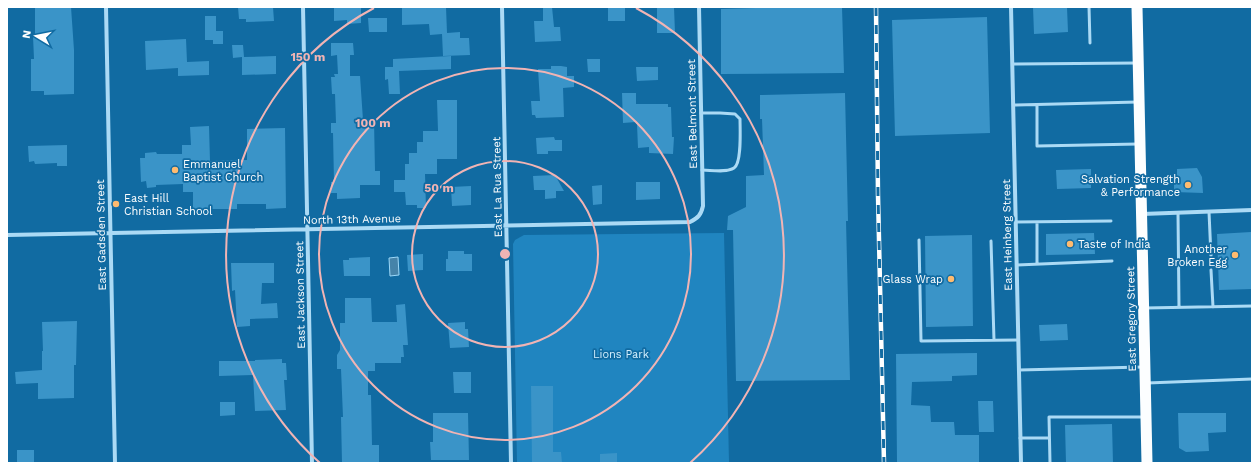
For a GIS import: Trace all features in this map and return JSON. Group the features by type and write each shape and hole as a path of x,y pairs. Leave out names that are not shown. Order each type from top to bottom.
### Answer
{"highway":[{"name":"East Gregory Street","path":"1137,7 1147,463"}],"street":[{"name":"East Gadsden Street","path":"106,7 115,463"},
{"name":"East Jackson Street","path":"303,7 312,463"},
{"name":"East La Rua Street","path":"502,7 511,463"},
{"name":"East Belmont Street","path":"697,218 702,213 703,206 699,7"},
{"name":"East Heinberg Street","path":"1012,7 1021,463"},
{"path":"1142,214 1252,210"},
{"name":"North 13th Avenue","path":"7,235 690,222 697,218"}],"lane":[{"path":"1089,7 1090,43"},
{"path":"1013,64 1138,63"},
{"path":"1014,105 1139,102"},
{"path":"1037,105 1038,146 1140,144"},
{"path":"701,113 735,114 740,119 740,150 737,164 734,168 724,171 702,170"},
{"path":"1209,212 1211,256"},
{"path":"1178,213 1179,307"},
{"path":"1016,222 1112,221"},
{"path":"1037,222 1037,264"},
{"path":"919,240 921,341 1018,340"},
{"path":"991,241 994,340"},
{"path":"1017,265 1112,261"},
{"path":"1211,270 1213,307"},
{"path":"1143,308 1252,306"},
{"path":"1019,370 1145,367"},
{"path":"1145,383 1252,379"},
{"path":"1050,463 1049,417 1146,418"},
{"path":"1020,438 1050,438"}],"green space":[{"name":"Lions Park","path":"724,233 729,463 517,463 513,244 515,240 524,235"}],"shaded area":[{"path":"398,257 399,275 390,276 389,258"}],"building":[{"path":"35,7 71,7 74,50 74,94 44,95 44,91 31,91 31,59 34,59 33,36 35,36"},
{"path":"238,7 273,7 274,21 246,22 246,19 239,19"},
{"path":"334,7 361,7 361,23 347,24 347,20 334,21"},
{"path":"402,7 446,7 447,33 460,32 460,38 469,38 470,55 443,56 442,34 430,35 429,24 402,25"},
{"path":"543,7 552,7 554,27 560,27 561,41 535,42 534,21 543,21"},
{"path":"608,7 625,7 625,21 608,21"},
{"path":"657,7 674,7 675,33 657,33"},
{"path":"842,7 844,73 721,74 721,9"},
{"path":"1033,7 1067,7 1068,32 1034,34"},
{"path":"205,16 216,16 216,31 223,31 223,44 213,44 213,40 205,40"},
{"path":"987,17 990,133 895,136 892,20"},
{"path":"368,18 387,18 387,32 369,32"},
{"path":"186,39 187,62 209,61 209,75 178,76 178,68 146,70 145,41"},
{"path":"331,43 353,43 354,55 350,55 350,76 360,76 363,120 374,120 375,171 380,171 380,185 360,185 360,198 337,199 337,193 331,193 331,182 334,182 333,133 331,133 331,123 336,123 335,94 332,94 331,77 335,77 334,74 338,74 337,55 331,56"},
{"path":"232,45 243,45 244,57 276,56 276,74 242,75 242,57 233,58"},
{"path":"451,56 451,69 399,71 400,94 389,94 388,79 385,80 385,67 393,67 393,59"},
{"path":"587,59 600,59 600,72 588,72"},
{"path":"551,66 567,67 567,76 574,76 574,87 563,88 564,117 536,118 535,115 532,115 531,101 540,101 538,69 551,69"},
{"path":"636,67 658,67 658,80 637,81"},
{"path":"622,93 636,93 636,104 668,104 668,107 671,107 672,137 674,137 673,154 649,153 649,147 638,148 636,122 623,123"},
{"path":"845,93 848,221 846,221 850,380 736,381 733,230 727,230 728,216 746,207 746,176 764,175 760,95"},
{"path":"437,100 457,100 457,159 437,159 437,174 425,174 426,208 417,208 417,205 406,205 405,192 394,192 394,180 405,180 405,164 409,164 409,153 417,153 417,142 423,142 423,131 438,131"},
{"path":"209,126 210,161 247,160 247,129 285,128 286,208 266,209 266,204 237,204 237,209 193,209 193,192 183,192 183,184 156,185 156,187 147,188 146,181 141,182 140,158 145,158 145,153 156,152 157,154 182,154 182,145 191,145 190,127"},
{"path":"554,137 555,140 562,140 562,151 548,151 548,154 537,154 536,138"},
{"path":"67,145 67,166 57,166 57,163 35,164 34,161 29,162 28,146"},
{"name":"Salvation Strength & Performance","path":"1197,168 1202,177 1203,193 1174,192 1174,178 1177,178 1177,169"},
{"path":"1091,169 1091,188 1057,189 1056,170"},
{"path":"555,175 564,191 556,191 556,198 545,199 545,190 534,190 533,176"},
{"path":"636,182 660,182 660,199 636,200"},
{"path":"602,185 602,204 593,205 592,186"},
{"path":"471,186 471,205 452,206 451,187"},
{"name":"Another Broken Egg","path":"1251,232 1252,289 1219,290 1217,234"},
{"name":"Taste of India","path":"1094,233 1095,254 1046,255 1046,234"},
{"path":"972,235 973,326 926,327 925,236"},
{"path":"448,251 464,251 464,254 472,254 472,271 446,271"},
{"path":"423,254 423,270 408,271 407,255"},
{"path":"370,257 370,276 344,276 343,260 349,260 349,258"},
{"path":"231,263 274,263 274,283 262,283 261,304 277,303 278,318 250,319 250,326 237,327 235,290 232,291"},
{"path":"345,298 371,298 372,322 397,322 396,305 405,304 408,345 403,345 404,357 401,357 401,363 375,363 375,371 368,371 368,395 371,395 372,445 379,445 379,463 342,463 341,417 343,417 341,369 337,369 337,355 340,350 340,323 345,323"},
{"path":"77,321 76,365 74,365 74,398 38,399 38,383 16,384 15,372 42,370 42,322"},
{"path":"465,322 465,329 468,329 469,347 450,348 448,323"},
{"path":"1067,324 1068,340 1040,341 1039,325"},
{"path":"977,353 977,375 952,376 952,381 912,382 911,405 930,406 931,422 954,422 955,435 979,435 979,463 897,463 896,354"},
{"path":"282,359 282,363 286,363 287,380 284,380 286,410 255,411 253,375 219,376 219,361"},
{"path":"453,372 471,372 471,393 454,393"},
{"path":"531,386 553,386 553,452 561,452 562,463 532,463"},
{"path":"978,401 993,401 994,432 979,432"},
{"path":"220,402 235,402 235,415 220,416"},
{"path":"433,413 468,413 469,460 431,460 430,442 433,442"},
{"path":"1178,413 1226,413 1226,432 1208,433 1209,451 1186,452 1179,448"},
{"path":"1112,424 1113,463 1066,463 1065,425"},
{"path":"17,450 34,450 34,463 17,463"},
{"path":"617,453 617,463 600,463 600,454"}],"railway":[{"path":"876,7 878,195 884,463"}],"place":[{"name":"Emmanuel Baptist Church","path":"175,170"},
{"name":"Salvation Strength & Performance","path":"1188,185"},
{"name":"East Hill Christian School","path":"116,204"},
{"name":"Taste of India","path":"1070,244"},
{"name":"Another Broken Egg","path":"1235,255"},
{"name":"Glass Wrap","path":"951,279"}]}
